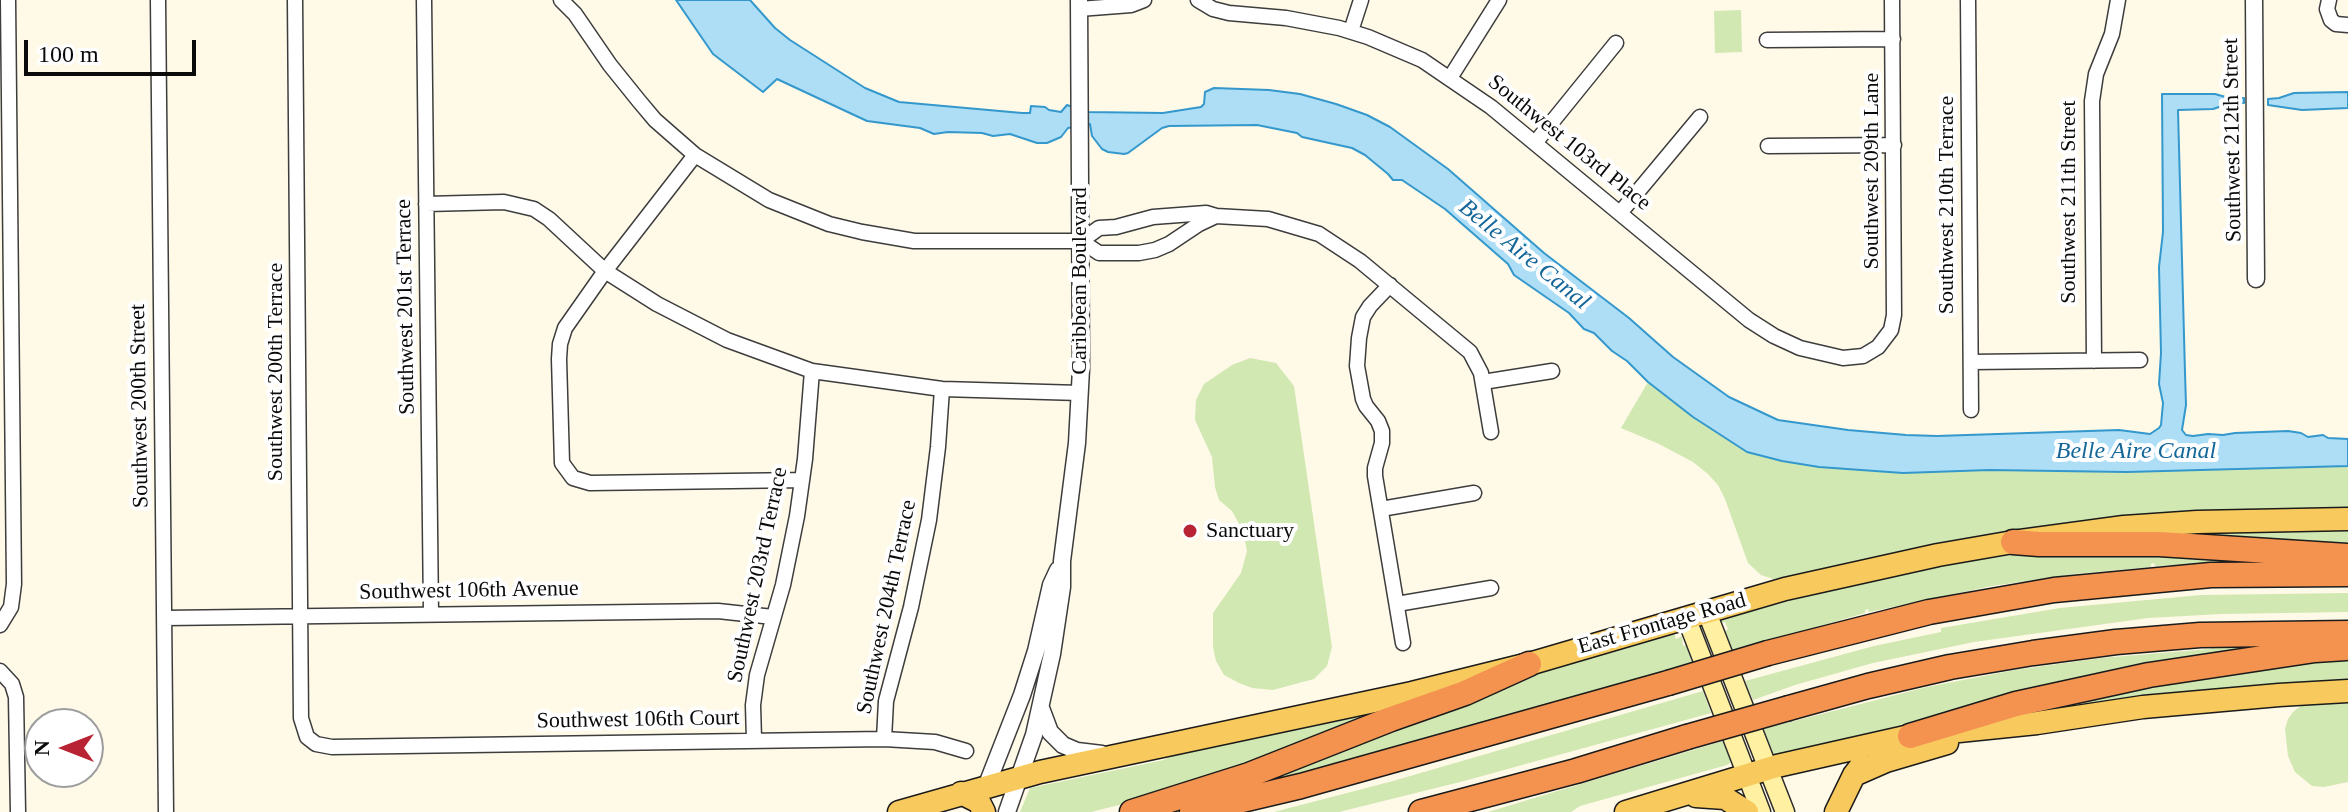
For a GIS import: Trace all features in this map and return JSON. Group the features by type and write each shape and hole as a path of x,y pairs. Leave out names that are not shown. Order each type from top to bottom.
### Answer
{"highway":[{"path":"2013,542 2159,544 2348,556"},
{"path":"1192,812 1301,786 1768,653 1929,612 2054,590 2211,575 2348,574"},
{"path":"1421,812 1576,771 1789,708 1936,670 2116,642 2200,635 2348,633"},
{"path":"1910,736 2016,704 2149,675 2348,647"},
{"path":"1132,812 1249,775 1465,693 1529,664"}],"main road":[{"name":"East Frontage Road","path":"899,812 977,801 1020,777 1365,704 1529,664 1785,589 1938,555 2124,527 2348,519"},
{"path":"1696,614 1758,772 1785,812"},
{"path":"1626,812 1758,772 1910,736 2037,723 2143,707 2348,691"},
{"path":"1854,775 1928,748 2037,723"},
{"path":"1836,812 1854,775 1879,743"},
{"path":"1758,772 1761,812"},
{"path":"1683,796 1718,796 1747,812"}],"street":[{"path":"0,625 11,607 14,584 8,0"},
{"name":"Southwest 200th Street","path":"158,0 166,812"},
{"name":"Southwest 200th Terrace","path":"295,0 301,718 304,731 311,741"},
{"name":"Southwest 201st Terrace","path":"424,0 431,613"},
{"path":"561,0 655,120 695,155 769,200 821,221 862,232 932,242 1081,241 1099,253 1128,253 1163,248 1216,216"},
{"path":"1079,5 1131,5 1144,0"},
{"name":"Southwest 103rd Place","path":"1198,0 1208,7 1229,13 1286,18 1351,31 1409,54 1480,98 1749,320 1784,340 1817,353 1847,358 1873,351 1885,340"},
{"path":"1351,31 1361,0"},
{"path":"1450,78 1499,0"},
{"name":"Southwest 209th Lane","path":"1885,340 1893,322 1894,308 1892,0"},
{"name":"Southwest 210th Terrace","path":"1968,0 1971,410"},
{"name":"Southwest 211th Street","path":"2094,361 2092,93 2112,34 2118,0"},
{"name":"Southwest 212th Street","path":"2254,0 2256,279"},
{"path":"2329,0 2327,9 2331,20 2336,24 2348,25"},
{"name":"Caribbean Boulevard","path":"1007,812 1041,707 1059,611 1062,561 1073,494 1080,393 1079,5"},
{"path":"1767,40 1893,39"},
{"path":"1535,143 1616,43"},
{"path":"1620,213 1700,117"},
{"path":"1768,146 1894,145"},
{"path":"695,155 569,321 560,344 560,453 567,472 576,480 590,483 802,480"},
{"path":"426,204 504,202 527,206 549,219 605,271 657,304 727,340 812,371 942,389 1080,393"},
{"path":"1081,241 1099,228 1166,215 1206,213 1268,219 1319,234 1349,252 1470,352 1479,365 1491,432"},
{"path":"1124,225 1128,253"},
{"path":"1390,285 1363,317 1357,359 1363,399 1382,431 1375,472 1403,643"},
{"path":"1971,362 2140,360"},
{"name":"Southwest 203rd Terrace","path":"754,740 755,686 790,551 802,480 812,371"},
{"path":"1483,382 1552,371"},
{"name":"Southwest 204th Terrace","path":"884,739 887,695 914,596 929,520 942,389"},
{"path":"1381,509 1474,493"},
{"name":"Caribbean Boulevard","path":"977,801 1025,685 1051,585 1062,561"},
{"path":"1397,604 1491,588"},
{"name":"Southwest 106th Avenue","path":"165,618 718,611 773,617"},
{"path":"0,671 12,684 16,697 18,812"},
{"path":"1041,707 1050,732 1063,745 1077,751 1116,756"},
{"name":"Southwest 106th Court","path":"311,741 332,747 884,739 935,742 966,751"}],"green space":[{"path":"1741,10 1742,52 1715,53 1714,11"},
{"path":"1250,358 1276,363 1294,386 1332,647 1327,666 1314,679 1273,690 1239,683 1224,675 1216,661 1213,613 1241,573 1247,551 1243,531 1232,511 1219,500 1212,457 1195,420 1196,400 1204,384 1232,365"},
{"path":"1648,382 1693,417 1747,452 1782,461 1903,473 1989,470 2127,472 2348,466 2348,512 1773,579 1761,575 1748,563 1725,499 1708,474 1693,462 1659,444 1621,428"},
{"path":"2348,524 2348,550 2109,536"},
{"path":"2031,552 2314,559 2155,566 2154,563 2151,567 1992,586 1869,612 1868,609 1865,613 1733,651 1725,631 1728,629 1721,619 1868,580"},
{"path":"2348,593 2348,612 2148,618 1974,642 1873,663 1753,700 1745,681 1874,646 1941,632 1941,628 2060,608 2201,595"},
{"path":"1674,633 1676,639 1682,636 1683,646 1686,645 1692,663 1243,788 1392,724 1575,659"},
{"path":"2266,645 1775,759 1763,729 1927,687 2015,670 2101,658 2210,649 2213,646"},
{"path":"2348,655 2348,685 1978,722 2027,707"},
{"path":"1703,691 1711,713 1339,812 1274,812 1393,781"},
{"path":"2348,702 2348,782 2312,786 2295,772 2288,756 2285,729 2288,719 2302,705"},
{"path":"1386,707 1387,715 1179,790 1091,812 1020,812 1030,788 1164,760 1185,748"},
{"path":"1723,741 1731,762 1727,765 1580,806 1571,812 1488,812"}],"water":[{"name":"Belle Aire Canal","path":"676,0 750,0 790,40 865,88 899,102 1022,113 1030,113 1031,106 1061,112 1067,105 1086,112 1163,113 1201,107 1205,92 1214,88 1300,94 1336,104 1390,127 1448,169 1544,253 1629,318 1673,357 1729,397 1778,420 1906,435 2119,430 2150,434 2159,428 2163,403 2159,384 2159,267 2163,232 2162,94 2215,94 2244,98 2244,103 2231,103 2213,109 2178,110 2186,405 2182,430 2186,435 2193,436 2288,431 2308,437 2323,435 2348,439 2348,466 2127,472 1989,470 1903,473 1819,467 1747,452 1693,417 1648,382 1594,333 1584,329 1569,313 1514,275 1508,264 1445,209 1402,180 1393,180 1365,155 1352,148 1257,125 1169,126 1124,154 1102,149 1092,136 1090,124 1068,128 1061,137 1047,143 1037,143 1010,134 934,134 920,128 867,121 777,79 763,92 713,54"},
{"path":"2348,92 2348,108 2302,110 2268,105 2268,99 2294,93"}],"place":[{"name":"Sanctuary","path":"1190,531"}]}
